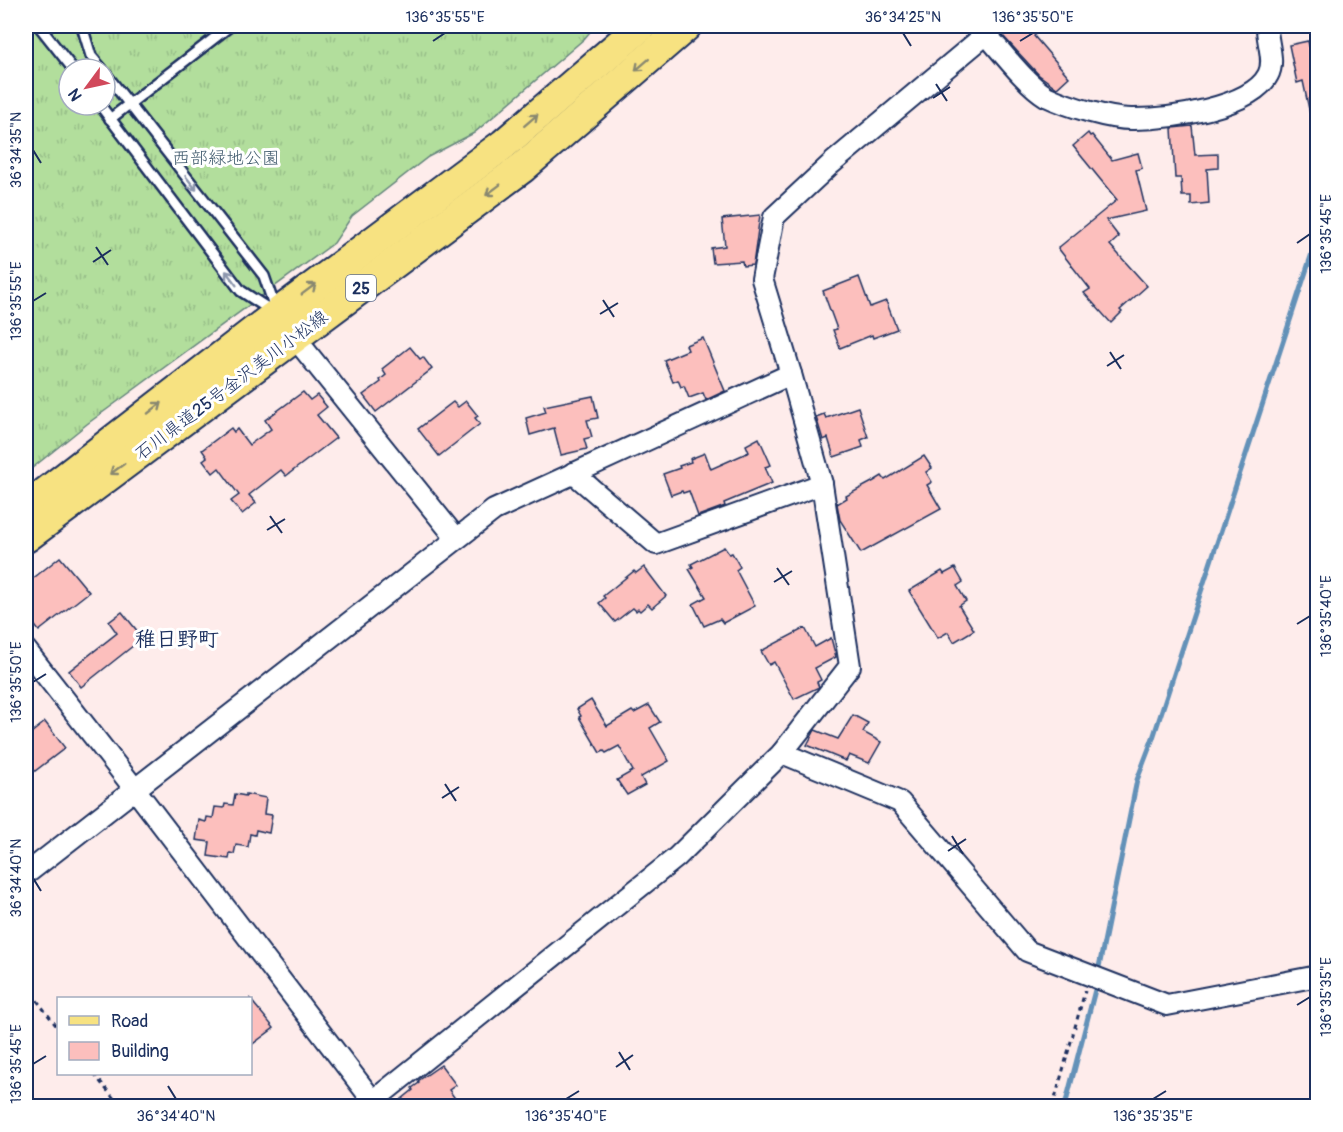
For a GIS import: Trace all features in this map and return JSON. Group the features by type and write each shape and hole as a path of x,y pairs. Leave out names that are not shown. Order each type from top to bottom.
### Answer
{"main road":[{"name":"石川県道25号金沢美川小松線","path":"26,508 277,314 504,144 641,26"},
{"name":"石川県道25号金沢美川小松線","path":"26,537 523,167 686,26"}],"street":[{"path":"26,650 374,1104 677,857 782,753 850,666 822,484 762,279 774,217 831,164 991,30 1034,86 1045,95 1086,111 1132,119 1199,112 1227,104 1255,89 1269,74 1270,53 1267,26"},
{"path":"277,314 456,538"},
{"path":"26,874 494,510 791,374"},
{"path":"573,473 657,544 822,484"},
{"path":"782,753 900,802 1027,951 1167,1005 1317,976"}],"lane":[{"path":"39,26 64,57"},
{"path":"82,26 92,57"},
{"path":"230,26 110,119 241,291 277,314"},
{"path":"117,88 264,276 277,314"}],"path":[{"path":"1053,1107 1089,975"},
{"path":"26,986 57,1027"},
{"path":"95,1075 120,1107"}],"green space":[{"name":"西部緑地公園","path":"26,26 595,26 584,39 474,133 428,157 352,216 334,243 87,424 26,473"}],"building":[{"path":"1014,26 1046,26 1034,36 1069,77 1057,88 1039,75 1003,36"},
{"path":"1308,41 1313,67 1317,66 1317,118 1311,119 1303,81 1297,83 1289,45"},
{"path":"1192,126 1195,155 1218,154 1218,168 1207,169 1209,203 1191,205 1191,196 1182,196 1181,178 1175,178 1172,128"},
{"path":"1088,133 1112,160 1138,153 1142,168 1136,170 1146,211 1106,220 1119,237 1110,245 1147,286 1120,310 1122,312 1111,323 1084,293 1090,289 1058,248 1117,200 1073,146"},
{"path":"760,215 753,265 743,266 742,261 713,263 711,248 725,246 722,219"},
{"path":"859,277 870,307 886,301 897,329 873,338 872,335 840,348 833,330 837,329 823,291"},
{"path":"703,338 725,391 706,400 703,393 689,398 684,386 681,387 678,380 673,382 664,360 688,350 686,345"},
{"path":"410,347 420,359 423,357 432,369 376,412 363,395 381,382 380,380 386,375 382,369"},
{"path":"303,392 310,400 317,395 327,407 317,415 336,438 286,476 281,470 249,495 256,503 242,514 231,501 239,495 219,468 213,473 203,460 207,457 202,450 231,428 234,432 237,429 249,445 271,429 265,420"},
{"path":"593,396 598,418 587,420 592,437 584,439 587,449 561,455 554,428 530,435 526,418 546,412 544,406"},
{"path":"466,401 478,416 475,418 480,424 439,456 418,429 453,402 458,407"},
{"path":"858,407 868,437 861,440 863,447 834,457 828,438 823,440 816,417 824,414 826,418"},
{"path":"759,438 771,465 765,467 772,483 724,503 725,506 698,516 689,491 671,495 663,474 680,468 679,466 691,462 690,459 705,453 711,469 749,452 746,445"},
{"path":"924,456 932,468 926,472 932,482 927,485 941,509 861,553 840,520 837,504 847,498 846,496 882,476 885,480"},
{"path":"724,547 729,554 732,553 740,567 736,570 755,606 723,623 720,619 704,626 693,604 706,597 689,569 693,567 691,564"},
{"path":"60,557 89,592 39,631 26,614 26,584"},
{"path":"644,567 666,596 652,608 648,604 640,611 633,608 615,622 599,603 605,598 603,596 634,571 636,573"},
{"path":"955,568 963,582 957,586 966,601 959,606 974,630 954,642 948,632 938,638 909,591 942,571 944,574"},
{"path":"122,612 143,638 81,687 69,671 117,633 109,622"},
{"path":"805,628 815,647 831,638 836,657 815,668 821,680 817,682 819,687 794,699 774,662 769,665 761,651"},
{"path":"591,700 607,726 632,711 634,713 649,705 660,722 650,728 669,761 641,777 645,785 627,795 617,780 633,771 619,746 606,753 604,751 600,753 579,717 581,716 577,709"},
{"path":"853,715 868,723 863,732 881,742 869,763 849,755 846,761 807,745 815,730 838,739"},
{"path":"45,722 65,748 26,778 26,737"},
{"path":"235,794 266,798 264,814 272,815 269,833 256,830 255,835 250,834 248,847 236,845 234,854 230,853 229,859 208,856 210,842 196,840 199,820 206,822 207,817 213,818 215,807 224,808 225,804 233,805"},
{"path":"252,1001 274,1028 252,1044"},
{"path":"441,1065 456,1085 449,1090 461,1107 392,1107 413,1090 412,1088 419,1083 418,1081"}],"waterway":[{"path":"1099,967 1137,780 1153,738 1318,235"},
{"path":"1065,1106 1096,986"}],"district":[{"name":"稚日野町","path":"177,639"}]}
